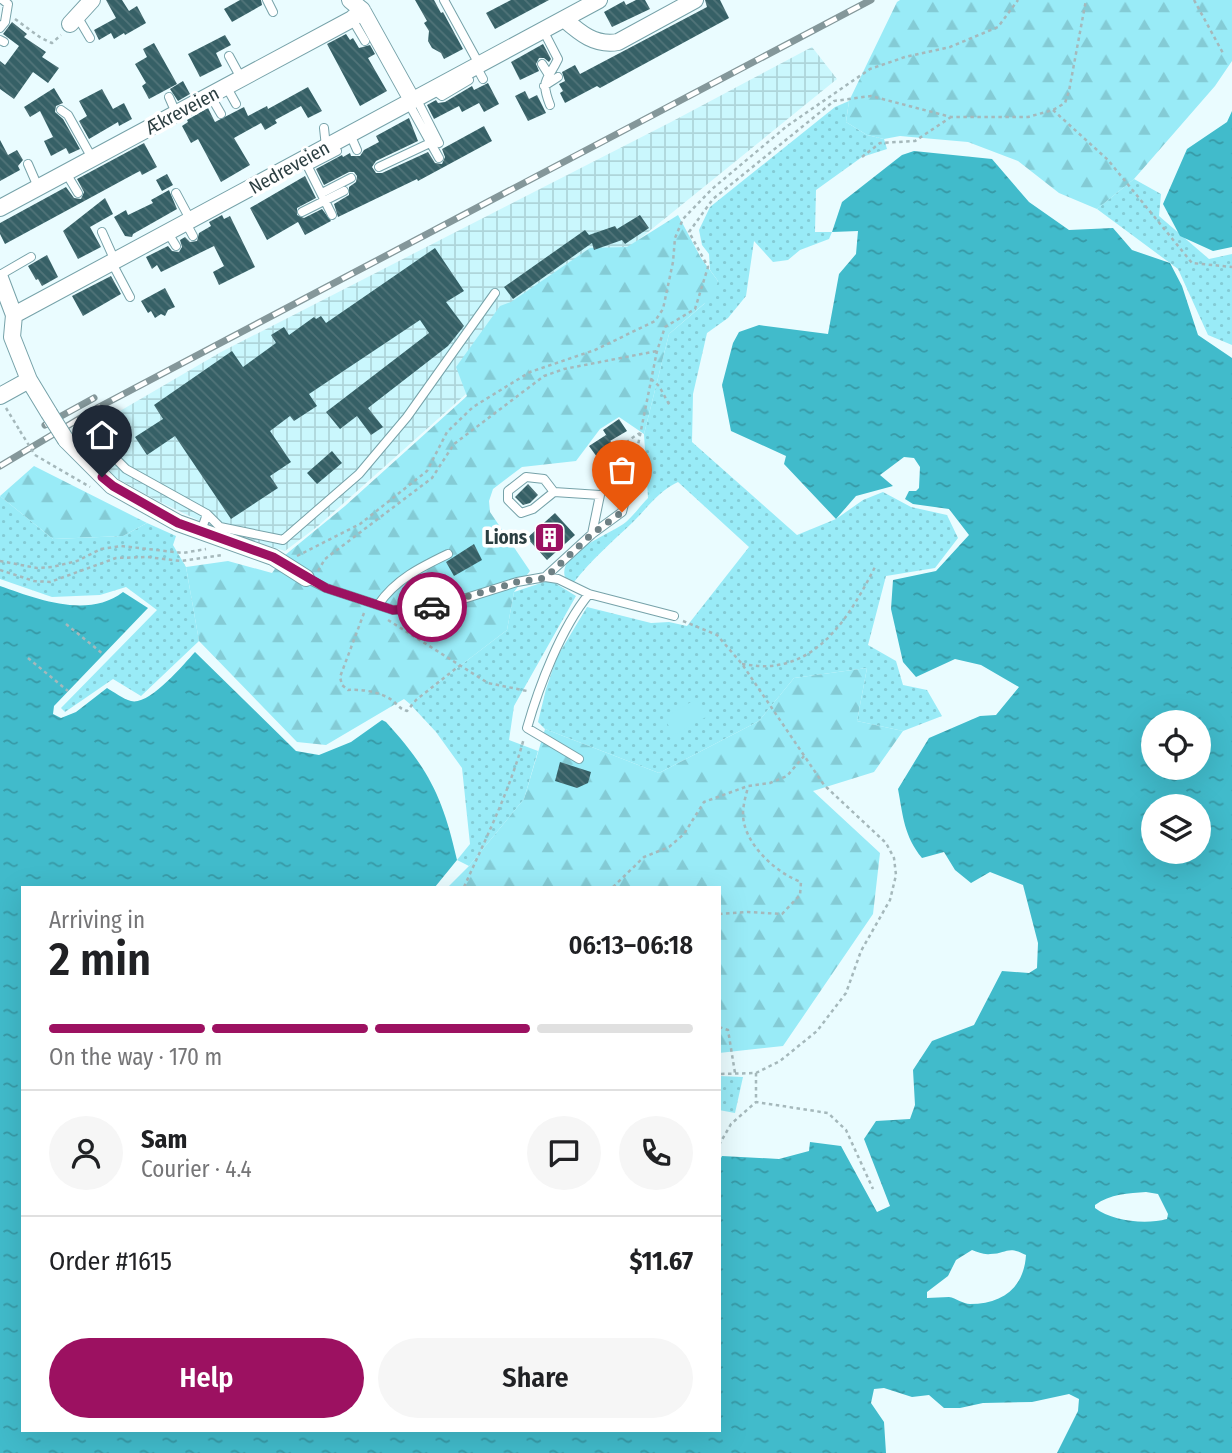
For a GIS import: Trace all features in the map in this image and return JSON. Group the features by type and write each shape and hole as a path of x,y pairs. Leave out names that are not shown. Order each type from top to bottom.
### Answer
{"street":[{"path":"74,20 92,0"},
{"name":"Nedreveien","path":"14,315 97,277 113,262 190,227 269,185 331,149 406,95 433,89 477,72 543,30 599,0"},
{"path":"564,19 583,35 611,49 618,42 648,32 688,9"},
{"path":"355,10 406,95"},
{"name":"Ækreveien","path":"0,208 34,195 92,158 241,78 355,10"},
{"path":"0,276 14,315 12,337 29,380 66,440 113,486 178,523 277,559 309,580"},
{"path":"0,397 29,380"}],"lane":[{"path":"0,28 5,22 8,4 3,0"},
{"path":"267,0 273,12"},
{"path":"443,0 477,72"},
{"path":"355,10 365,41"},
{"path":"74,20 90,38"},
{"path":"543,30 558,59 553,76 544,81 550,105"},
{"path":"229,56 241,78"},
{"path":"542,64 553,76"},
{"path":"226,86 236,104"},
{"path":"210,95 221,114"},
{"path":"406,95 435,143 439,158"},
{"path":"169,97 176,113"},
{"path":"61,110 68,115 92,158"},
{"path":"324,128 331,149"},
{"path":"349,134 357,150"},
{"path":"379,167 435,143"},
{"path":"306,162 332,215"},
{"path":"28,163 34,195"},
{"path":"74,171 78,194"},
{"path":"302,212 351,178"},
{"path":"323,197 344,191"},
{"path":"176,192 190,227"},
{"path":"102,232 130,297"},
{"path":"0,276 31,257"},
{"path":"103,446 126,469 206,514 220,527 283,540 359,474 407,417 495,293"},
{"path":"545,578 592,534 622,512 635,460"},
{"path":"554,492 544,479 526,477 508,491 508,500 521,513 533,509 554,492 600,495 592,534"},
{"path":"201,531 206,514"},
{"path":"378,605 386,593 412,571 448,554"},
{"path":"309,580 393,610 441,606 517,582 558,579 589,594 674,616"},
{"path":"579,759 527,728 537,693 577,608 589,594"}],"path":[{"path":"277,559 305,554 360,524 426,471 444,435 456,421 513,381 542,367 611,343 655,321 663,309 673,262 675,237 683,219 712,189 787,126 870,69 905,57 950,47 998,27 1018,0"},
{"path":"635,460 656,351 664,327 695,309 708,267 689,232 713,199 834,101 872,96 951,117 1028,117 1053,110 1065,103 1069,91 1086,0"},
{"path":"1194,0 1224,55"},
{"path":"7,13 52,43 74,20"},
{"path":"1053,110 1108,160 1192,263 1232,267"},
{"path":"862,157 880,143 915,142 951,117"},
{"path":"309,580 325,559 432,478 454,444 544,376 564,369 656,351"},
{"path":"651,379 659,386 670,407"},
{"path":"0,397 35,455"},
{"path":"600,495 617,450 640,432"},
{"path":"0,561 37,568 77,561 101,549 121,546 183,553 204,549"},
{"path":"0,570 34,581 50,582 116,558 147,557 181,561 227,555"},
{"path":"742,664 770,667 806,656 833,634 859,599 875,567"},
{"path":"393,610 357,609 364,613 340,677 342,685 348,690 358,689 392,700 400,709 407,711 416,700 459,666"},
{"path":"674,616 717,635 742,664 824,785 886,843 894,858 897,875 890,900 861,950 846,993 817,1031 780,1061 756,1073 721,1074"},
{"path":"388,620 488,684 537,693"},
{"path":"66,624 103,654"},
{"path":"28,658 68,691"},
{"path":"464,886 515,772 527,728"},
{"path":"614,886 643,857 669,847 684,834 705,802 748,786 770,783 787,776 804,756"},
{"path":"721,914 782,914 800,895 801,882 786,877 761,855 746,828 743,815 748,786"},
{"path":"721,1028 728,1030 736,1073"},
{"path":"721,1142 731,1124 756,1102 756,1073"},
{"path":"756,1102 828,1113 846,1130 873,1189"}],"shaded area":[{"path":"812,47 837,79 642,237 318,526 285,551 219,530 158,501 102,470 72,439 221,352"}],"green space":[{"path":"900,0 1232,0 1232,61 1215,86 1134,179 1097,209 1059,193 1018,161 968,142 900,136 884,139 867,135 846,122 849,101"},
{"path":"849,101 846,122 867,135 884,139 887,149 862,157 816,190 815,232 832,232 829,239 800,250 788,260 773,262 754,241 746,296 728,318 707,333 693,394 692,442 797,535 836,519 863,500 883,492 911,507 947,515 958,538 935,568 886,576 868,645 896,661 903,685 927,690 942,716 903,731 857,721 867,668 794,678 759,721 659,773 545,729 538,722 557,657 587,607 651,623 669,622 687,626 749,547 678,482 654,500 574,582 565,577 565,568 577,552 626,522 648,498 644,434 669,334 704,304 718,281 710,270 709,254 702,245 699,230 710,207 835,107"},
{"path":"1134,179 1161,194 1159,216 1209,259 1232,254 1232,345 1208,335 1178,269 1097,209"},
{"path":"678,215 701,258 718,281 713,296 669,334 644,434 619,417 600,429 576,461 522,467 493,489 489,501 490,512 530,571 514,592 507,630 410,704 404,699 326,745 297,742 199,641 186,567 228,561 272,573 284,556 345,506 467,396 456,367 500,306 511,302 590,248 627,247"},
{"path":"34,466 147,523 123,536 53,539 0,496"},
{"path":"0,496 53,539 123,536 147,523 176,536 173,545 186,567 199,641 141,696 113,679 65,712 61,708 157,610 126,587 100,595 52,597 0,579"},
{"path":"550,580 576,596 514,706 509,740 538,751 524,799 469,866 457,860 470,844 462,768 436,732 410,704 507,630 514,592"},
{"path":"867,668 857,721 903,731 874,772 813,791 880,853 873,914 783,1046 721,1053 721,886 449,886 524,799 545,729 659,773 759,721 794,678"},
{"path":"696,699 706,717 674,735 664,718"},
{"path":"721,1076 743,1077 735,1113 721,1110"}],"water":[{"path":"1232,111 1232,247 1213,251 1180,236 1163,204 1187,149 1227,122"},
{"path":"914,151 992,159 1029,202 1069,230 1113,228 1132,250 1170,263 1182,286 1198,335 1232,358 1232,1453 1057,1453 1078,1411 1079,1399 1069,1394 1032,1402 983,1403 944,1408 929,1395 912,1397 884,1388 874,1389 871,1403 884,1422 886,1453 0,1453 0,586 46,601 78,605 109,600 123,592 148,608 54,706 53,714 61,718 76,712 107,688 131,701 138,701 156,691 195,652 296,751 319,755 351,742 382,720 386,722 424,770 432,785 446,819 457,860 436,886 21,886 21,1432 721,1432 722,1156 779,1159 809,1151 810,1142 841,1146 877,1212 890,1206 864,1139 876,1121 910,1119 915,1105 913,1070 932,1041 974,1025 1002,971 1029,973 1037,968 1038,943 1023,885 990,872 971,883 955,870 944,852 922,858 908,834 898,789 929,738 980,716 996,715 1019,687 981,665 955,659 916,677 903,662 891,609 893,580 936,571 969,535 949,509 913,504 905,499 909,491 919,488 920,467 914,458 904,457 880,475 893,486 856,496 836,519 784,464 786,456 731,431 722,385 733,343 739,332 759,325 828,334 839,274 856,254 858,231 832,232 842,202 902,155","holes":["1146,1192 1158,1194 1168,1214 1167,1219 1129,1221 1110,1216 1095,1208 1095,1205 1107,1198 1120,1195","972,1250 981,1253 1015,1251 1026,1255 1021,1277 1009,1292 992,1301 970,1304 949,1297 927,1298 927,1292 948,1276 956,1260"]}],"building":[{"path":"106,0 122,0 129,11 137,6 146,23 114,39 111,33 99,40 94,30 116,18"},
{"path":"240,0 261,0 262,5 232,22 224,9"},
{"path":"415,0 434,0 463,49 444,59 441,53 432,48 428,41 429,31 424,23 427,21"},
{"path":"511,0 549,0 495,29 486,13"},
{"path":"636,0 645,0 650,9 612,27 604,12 624,1 626,5"},
{"path":"705,0 720,0 729,18 600,88 597,86 565,103 559,84 565,81 562,72 575,65 580,74 707,7"},
{"path":"12,22 27,34 24,37 46,52 42,57 59,68 48,83 33,72 14,99 0,89 0,61 5,65 19,46 3,34"},
{"path":"346,34 350,40 353,38 359,48 370,45 375,54 368,58 387,91 360,106 327,44"},
{"path":"225,35 231,45 216,53 222,66 200,77 188,54"},
{"path":"154,43 177,84 149,99 142,86 146,83 135,64 147,57 143,49"},
{"path":"543,44 551,59 549,62 539,58 536,64 539,71 520,80 511,62"},
{"path":"183,81 190,94 178,101 170,89"},
{"path":"488,83 499,104 484,112 479,103 462,112 459,106 434,119 427,105 436,100 438,103 445,102 472,86 474,90"},
{"path":"308,87 322,111 308,118 301,106 275,120 277,123 265,130 261,123 234,138 250,165 221,182 198,139 191,143 182,126 208,108 215,122 244,107 248,116 267,106 268,109"},
{"path":"54,88 63,103 56,106 55,112 63,119 80,149 69,154 66,148 51,156 44,141 53,137 40,111 30,117 24,107"},
{"path":"102,89 113,109 124,103 132,119 119,126 118,122 89,139 79,121 87,116 79,101"},
{"path":"525,91 529,99 537,95 546,113 528,121 515,96"},
{"path":"409,118 418,141 376,161 372,167 376,173 382,173 428,152 435,163 442,164 445,157 442,149 484,126 492,141 418,181 417,179 338,217 334,204 349,195 349,187 356,182 357,176 354,172 349,172 324,185 316,169 342,155 343,157 350,153 351,156 360,156 364,150 379,142 376,136"},
{"path":"0,140 8,155 17,150 23,160 18,166 20,170 0,181"},
{"path":"144,143 157,167 142,175 140,171 136,173 5,244 0,234 0,223 66,187 74,198 81,199 84,192 77,179"},
{"path":"167,174 173,185 162,191 156,180"},
{"path":"305,176 316,198 297,208 297,215 304,218 322,209 331,221 305,235 298,222 267,240 250,208"},
{"path":"169,190 177,209 132,237 125,236 114,217 126,210 128,215 153,203 151,200"},
{"path":"105,198 113,214 90,227 101,247 78,259 63,231"},
{"path":"222,215 224,219 230,216 255,267 219,285 213,272 224,266 214,246 161,272 157,265 152,269 146,257 168,246 172,251 179,252 182,247 180,240 185,237 190,242 197,241 199,233 211,226 209,222"},
{"path":"640,215 649,228 625,244 622,240 594,250 592,243 513,299 504,287 585,230 589,235 615,226 617,229"},
{"path":"435,248 464,291 446,302 464,326 448,346 368,408 383,427 371,435 357,416 340,429 326,412 429,333 420,320 309,394 317,406 294,421 290,416 270,431 291,462 270,476 278,488 231,519 175,436 147,455 135,437 163,419 154,405 232,351 243,367 276,343 271,335 284,327 289,335 314,317 316,319 321,316 326,323"},
{"path":"47,255 58,277 42,286 28,266"},
{"path":"111,276 121,294 83,316 72,296"},
{"path":"165,288 175,307 168,310 165,316 161,314 155,318 151,311 148,313 141,301"},
{"path":"619,419 627,431 610,441 603,430"},
{"path":"606,435 614,446 597,457 589,446"},
{"path":"332,451 342,463 317,484 307,473"},
{"path":"528,484 538,495 530,503 523,505 515,497"},
{"name":"Lions","path":"555,513 575,535 547,560 527,538"},
{"path":"474,544 482,560 454,576 446,562"},
{"path":"560,762 591,772 588,783 577,788 555,781"}],"railway":[{"path":"0,466 99,407 871,0"},
{"path":"45,425 94,398"}],"way so far":[{"path":"432,607 517,582 545,578 592,534 622,512"}],"place":[{"name":"Lions","path":"550,537"}],"route":[{"path":"102,477 178,523 273,557 326,588 393,610 432,607"}]}
